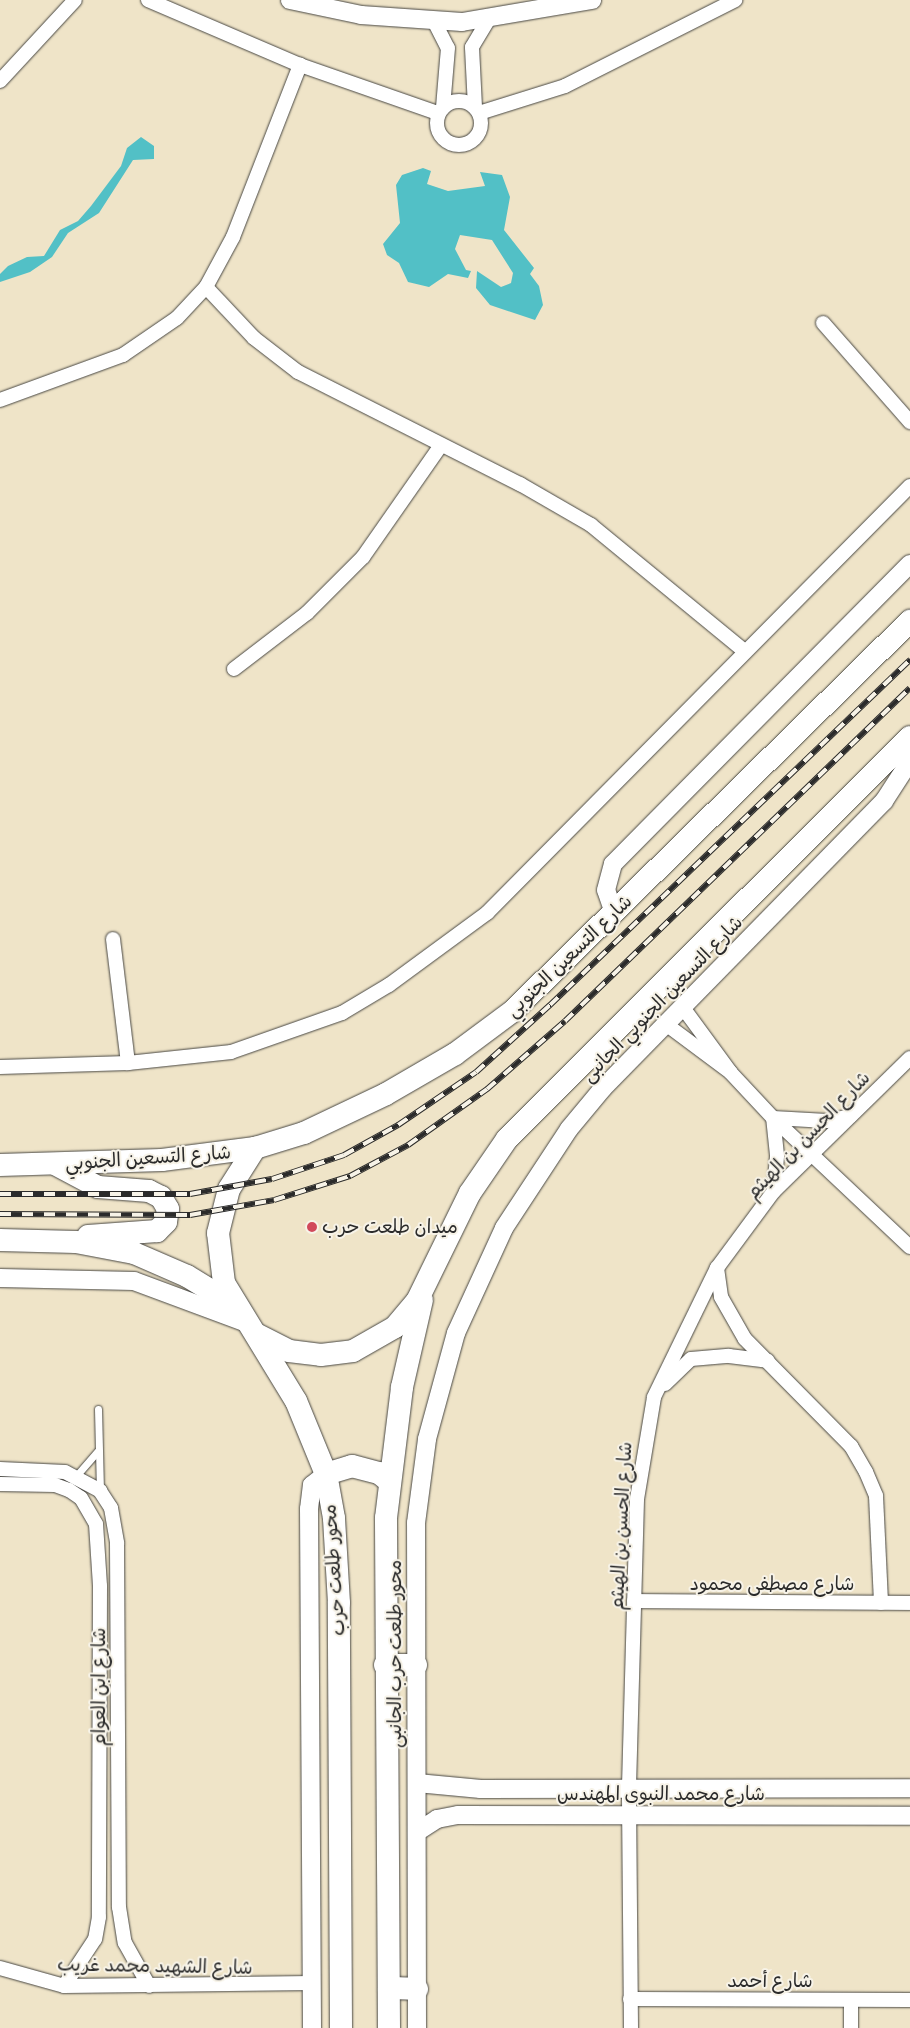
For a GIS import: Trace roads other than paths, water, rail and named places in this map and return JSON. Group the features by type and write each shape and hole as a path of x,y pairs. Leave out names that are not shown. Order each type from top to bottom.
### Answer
{"main road":[{"name":"شارع التسعين الجنوبي","path":"0,1165 192,1158 255,1148 328,1123 454,1054 543,985 910,621"},
{"path":"0,1240 76,1242 106,1246 161,1263 243,1319 274,1345 305,1354 353,1351 395,1327 426,1282 470,1193 514,1132 910,737"},
{"name":"محور طلعت حرب","path":"255,1148 228,1189 220,1218 220,1267 243,1319 296,1401 326,1474 339,1603 341,2028"},
{"path":"55,1164 98,1187 149,1191 161,1197 168,1209 166,1222 157,1232 104,1232 76,1242"},
{"path":"389,2028 385,1665 390,1481 402,1387 426,1282"},
{"path":"326,1474 352,1466 379,1473 390,1481"},
{"path":"385,1665 416,1665"},
{"path":"389,1988 417,1989"}],"street":[{"path":"0,81 76,0"},
{"path":"148,0 300,65 440,111"},
{"path":"290,0 361,15 434,21 488,20 592,0"},
{"path":"440,111 455,101 477,110 565,86 735,0"},
{"path":"434,21 448,48 440,111 440,135 459,146 478,135 472,47 488,20"},
{"path":"0,400 123,355 177,318 206,287 233,237 300,65"},
{"path":"206,287 254,338 298,372 591,525 743,650"},
{"path":"823,323 910,422"},
{"path":"234,669 307,613 363,557 441,445"},
{"path":"0,1067 128,1063 231,1052 278,1038 342,1013 390,985 487,913 743,650 910,486"},
{"path":"614,913 606,890 612,864 910,564"},
{"name":"شارع التسعين الجنوبي الجانبى","path":"474,1288 504,1228 569,1129 603,1088 684,1009 884,801 910,761"},
{"path":"113,940 128,1063"},
{"path":"684,1009 731,1072 773,1118 910,1247"},
{"path":"667,1025 731,1072"},
{"name":"شارع الحسن بن الهيثم","path":"631,2028 629,1786 637,1500 654,1397 717,1268 774,1191 910,1058"},
{"path":"773,1118 828,1121 850,1116"},
{"path":"773,1118 777,1155 774,1191"},
{"path":"717,1268 729,1315 768,1361 852,1446 866,1472 876,1496 881,1603"},
{"path":"0,1278 134,1281 243,1319"},
{"name":"محور طلعت حرب الجانبى","path":"417,2028 416,1665 420,1478 453,1342 474,1288"},
{"path":"654,1397 691,1359 729,1356 768,1361"},
{"name":"شارع ابن العوام","path":"0,1469 46,1469 76,1476 100,1491 111,1508 117,1543 120,1927 132,1960 149,1986"},
{"path":"312,2028 310,1509 312,1485 326,1474"},
{"name":"شارع ابن العوام","path":"0,1484 55,1485 69,1490 89,1509 99,1552 98,1929 64,1986"},
{"name":"شارع مصطفى محمود","path":"634,1601 910,1603"},
{"path":"100,1667 117,1667"},
{"name":"شارع محمد النبوى المهندس","path":"417,1783 461,1788 629,1786 910,1788"},
{"name":"شارع محمد النبوى المهندس","path":"417,1832 437,1819 458,1815 910,1816"},
{"name":"شارع الشهيد محمد غريب","path":"0,1968 64,1986 312,1984"},
{"name":"شارع أحمد","path":"630,1999 910,2000"},
{"path":"851,2001 851,2028"}],"lane":[{"path":"98,1409 100,1491"},
{"path":"76,1476 98,1451"}],"water":[{"path":"141,137 154,146 154,159 133,160 99,213 68,233 52,257 30,272 0,282 0,274 8,266 27,257 44,256 60,230 78,221 91,206 121,166 127,148"},
{"path":"423,168 431,171 427,184 448,191 485,186 480,172 502,175 510,197 504,230 534,268 530,274 539,286 543,305 535,320 490,305 476,288 477,271 501,287 511,283 513,273 492,240 460,235 455,249 466,270 471,271 468,278 448,274 429,287 408,282 399,263 387,255 383,244 400,223 396,185 402,175"}],"railway":[{"path":"0,1194 190,1194 272,1179 344,1155 398,1125 476,1072 550,1005 910,660"},
{"path":"0,1214 190,1215 274,1200 350,1176 408,1145 487,1089 565,1021 910,688"}],"place":[{"name":"ميدان طلعت حرب","path":"312,1227"}]}
